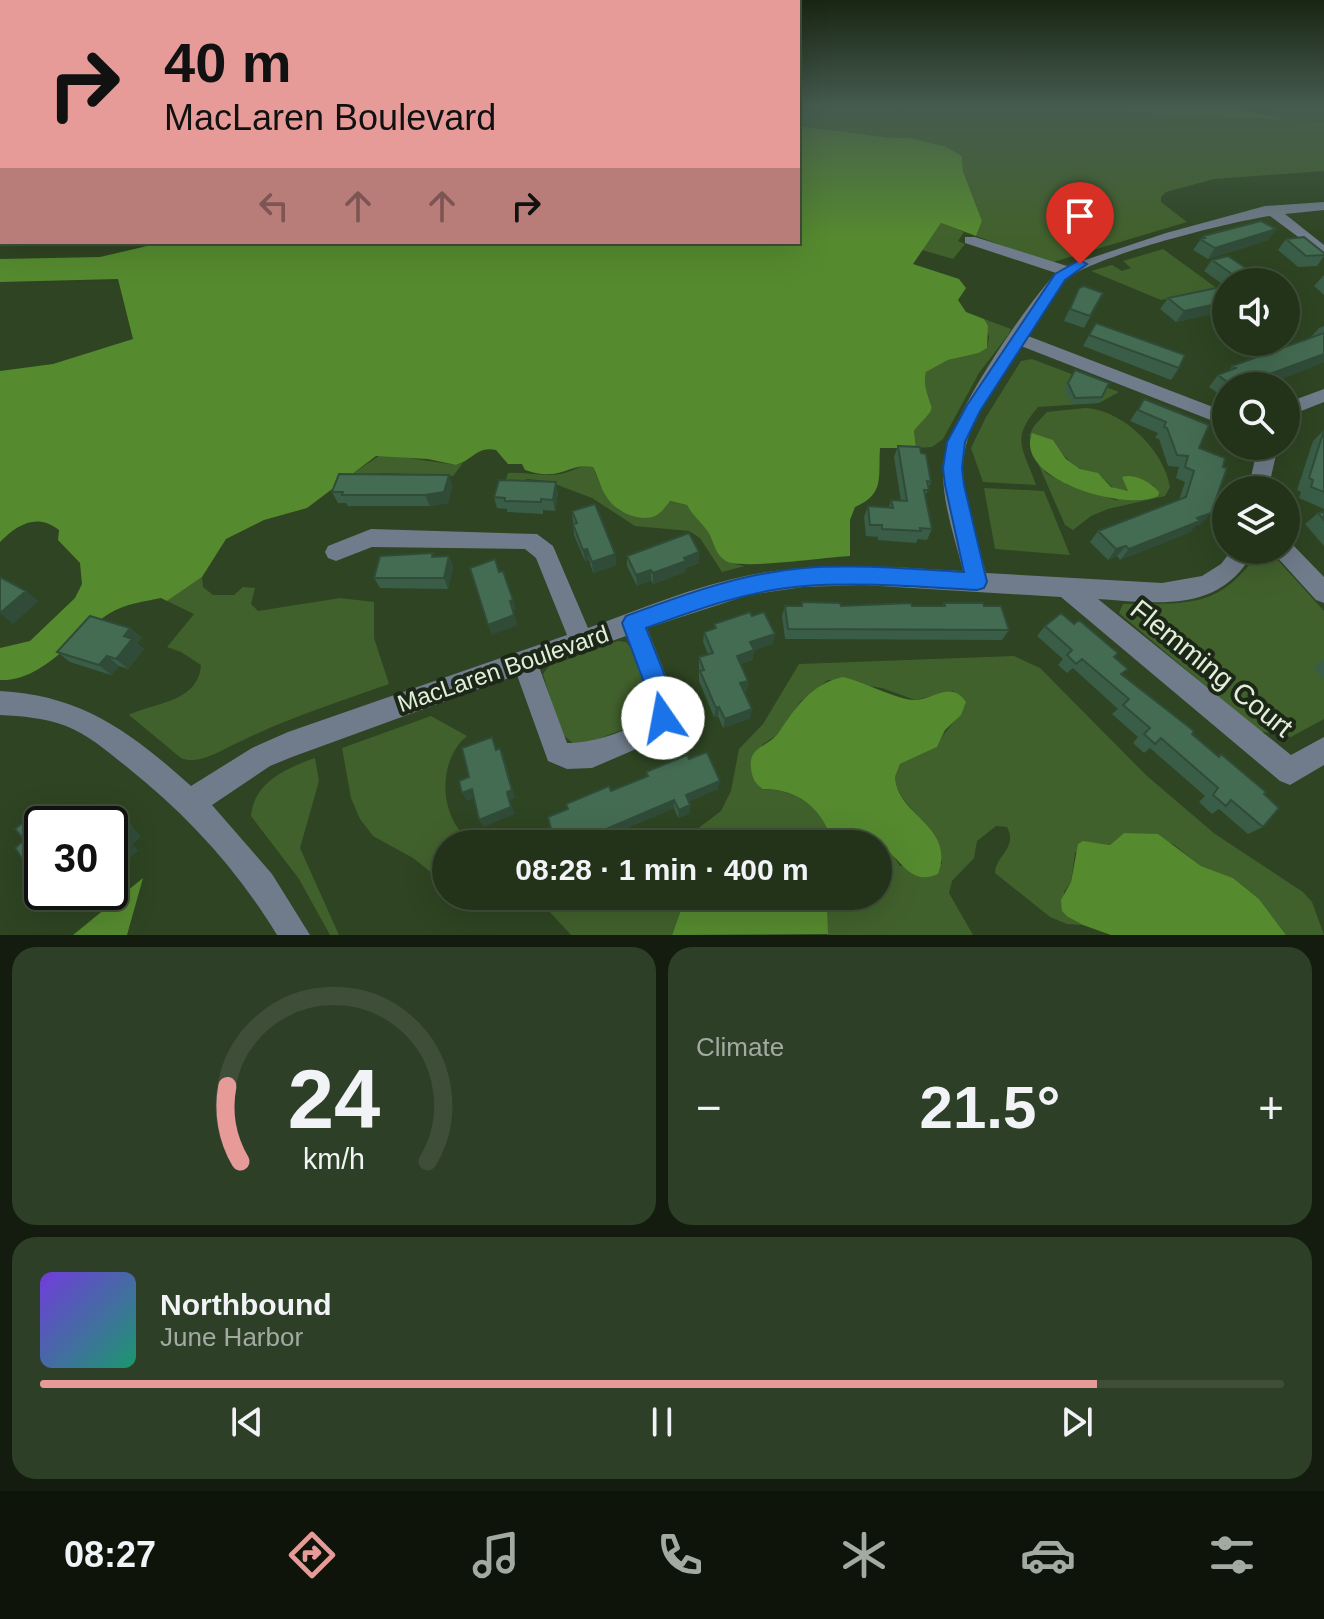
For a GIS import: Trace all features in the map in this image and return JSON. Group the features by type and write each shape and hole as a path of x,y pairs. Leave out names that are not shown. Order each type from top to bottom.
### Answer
{"street":[{"path":"977,582 955,485 954,452 964,424 1067,271 1080,264 1270,209 1324,206"},
{"path":"1270,209 1324,252"},
{"path":"970,240 1067,271"},
{"path":"1019,339 1212,414"},
{"path":"1300,404 1324,395"},
{"path":"336,552 371,538 529,540 545,552 581,641"},
{"name":"MacLaren Boulevard","path":"191,802 261,757 288,745 705,597 749,585 803,577 863,575 1137,592 1187,591 1206,586 1225,575 1236,564"},
{"path":"1297,564 1324,593"},
{"name":"Flemming Court","path":"1066,587 1290,771 1324,750"},
{"path":"525,661 557,752 572,759 580,758 655,728 663,718 664,704 633,623"},
{"path":"0,703 46,708 82,720 130,752 191,802 248,862 294,935"}],"green space":[{"path":"800,151 952,151 962,156 963,171 982,221 976,236 941,223 913,264 959,279 966,288 958,300 966,312 984,319 988,326 987,348 979,353 948,360 926,372 925,384 931,410 914,431 916,448 880,448 876,491 855,507 850,520 850,556 765,564 726,561 687,505 670,501 659,514 651,517 628,514 610,501 593,467 538,473 525,470 522,464 508,464 496,450 490,449 456,465 428,459 376,456 307,508 264,520 226,539 202,577 167,601 161,598 118,609 89,628 47,663 17,678 0,680 0,648 30,641 75,598 82,584 80,563 58,540 59,530 51,525 28,523 0,542 0,371 53,364 133,339 118,279 0,282 0,259 100,257 156,244 800,244"},
{"path":"946,151 1324,151 1324,171 1214,179 1166,192 1161,202 1187,222 1050,263 976,236 982,221 963,171 962,156"},
{"path":"941,223 964,232 958,241 965,244 953,259 922,250"},
{"path":"1163,249 1212,285 1212,290 1161,300 1091,271 1112,265 1122,271 1131,268 1123,261"},
{"path":"984,319 1011,329 979,373 943,439 932,447 916,448 914,431 931,403 923,384 926,372 948,360 979,353 987,348 989,337"},
{"path":"1032,359 1119,392 1099,403 1038,407 1029,418 1022,436 1024,452 1036,485 983,482 971,448 986,417 1021,361"},
{"path":"1085,408 1113,416 1140,434 1160,459 1170,487 1165,496 1108,509 1091,516 1073,530 1065,525 1030,445 1046,473 1070,486 1116,500 1154,486 1132,476 1124,481 1128,491 1116,490 1100,475 1071,463 1047,438 1029,436 1047,412"},
{"path":"1032,433 1053,440 1066,459 1080,469 1098,473 1111,487 1128,491 1122,477 1131,476 1151,485 1159,492 1158,496 1123,500 1076,488 1055,478 1039,465 1031,450"},
{"path":"382,454 456,465 463,463 453,476 383,473 349,476"},
{"path":"585,465 593,467 601,487 687,505 708,531 720,554 729,562 745,566 722,572 700,538 689,531 635,526 592,498 547,481 528,479 504,485 508,473 553,475"},
{"path":"984,488 1044,491 1070,555 995,549"},
{"path":"1249,564 1281,564 1324,611 1324,719 1291,737 1259,731 1119,613 1123,604 1166,604 1200,599 1230,584"},
{"path":"202,577 203,587 213,595 234,595 243,587 255,588 251,604 258,611 340,598 374,602 374,638 389,684 257,733 211,756 195,760 181,758 129,715 184,694 198,678 201,665 167,647 194,614 167,601"},
{"path":"618,641 626,642 630,647 650,702 650,711 637,724 585,744 574,744 561,733 543,674 549,666"},
{"path":"1014,656 1040,668 1147,776 1215,834 1303,892 1312,902 1324,935 1286,935 1259,899 1233,878 1201,866 1173,844 1141,834 1124,833 1110,845 1097,843 1075,853 1071,882 1064,892 1068,917 1083,925 1067,924 1050,917 995,873 1010,841 1007,827 996,826 977,841 974,858 952,881 949,893 973,935 827,935 827,910 892,910 892,854 900,866 942,864 933,836 903,798 895,777 900,764 937,747 966,702 953,691 915,700 882,688 828,680 801,701 777,735 762,745 763,789 781,791 804,801 817,813 828,830 696,830 721,811 731,791 739,749 763,724 799,664"},
{"path":"843,677 915,700 949,691 955,692 966,702 961,715 945,730 937,747 900,764 895,777 905,802 933,832 939,844 941,858 938,874 919,877 906,869 892,855 892,830 828,830 818,813 805,801 790,793 763,789 754,780 751,761 756,751 775,737 798,705 832,680"},
{"path":"431,716 467,736 457,747 446,777 448,808 460,830 432,830 432,873 413,858 373,836 360,819 351,798 342,748"},
{"path":"315,758 319,781 300,848 339,935 330,935 299,879 251,816 253,804 265,785 294,766"},
{"path":"1124,833 1158,834 1201,866 1233,878 1259,899 1286,935 1111,935 1068,917 1062,911 1061,900 1071,882 1078,844 1083,841 1110,845"},
{"path":"143,878 127,935 73,935 104,910 128,910 128,890"},
{"path":"548,910 681,910 672,935 571,935"},
{"path":"681,910 827,910 828,934 672,935"}],"building":[{"path":"1261,221 1276,229 1215,248 1200,239 1205,238 1203,236"},
{"path":"1304,237 1324,255 1306,256 1286,239"},
{"path":"1228,256 1246,268 1223,268 1212,260"},
{"path":"1084,286 1103,293 1090,316 1070,309 1079,288"},
{"path":"1212,289 1212,305 1184,311 1168,298"},
{"path":"1096,323 1185,355 1179,368 1089,335"},
{"path":"1324,333 1324,354 1275,372 1226,372 1236,368 1232,366 1260,356 1300,356 1300,342"},
{"path":"1075,370 1109,383 1102,397 1075,398 1068,383"},
{"path":"1144,399 1209,425 1199,448 1212,453 1212,460 1225,460 1223,467 1227,468 1224,476 1212,476 1211,513 1197,518 1200,521 1129,549 1126,546 1116,549 1098,531 1186,497 1194,471 1185,467 1188,456 1177,455 1164,427 1166,422 1138,410"},
{"path":"1324,430 1324,492 1311,487 1313,480 1309,478"},
{"path":"898,446 920,447 921,453 926,454 931,482 927,481 929,490 924,490 932,529 882,529 882,525 870,525 868,506 893,508 891,500 907,501"},
{"path":"339,474 449,475 444,492 425,495 342,495 343,492 332,492"},
{"path":"499,480 556,482 553,500 505,501 505,498 494,497"},
{"path":"595,504 615,554 592,562 587,549 583,550 573,524 577,523 572,511"},
{"path":"689,533 699,552 684,558 686,561 653,573 651,570 636,575 627,556"},
{"path":"433,553 432,557 449,556 444,578 374,578 380,556"},
{"path":"495,559 499,572 503,571 513,600 510,601 514,615 488,625 470,568"},
{"path":"0,577 26,591 0,613"},
{"path":"802,602 840,603 841,606 983,603 984,606 1001,606 1009,630 788,629 785,606 802,606"},
{"path":"750,612 752,616 764,612 775,634 750,642 754,650 737,656 748,681 740,683 752,709 725,719 719,707 716,708 700,671 704,670 699,657 713,653 704,632 716,628 714,624"},
{"path":"1061,613 1074,624 1079,620 1118,653 1114,657 1128,669 1121,674 1194,731 1192,734 1219,757 1221,754 1266,792 1264,794 1279,808 1263,827 1231,800 1226,806 1213,795 1218,788 1161,738 1155,744 1144,734 1150,728 1123,705 1129,699 1082,659 1076,664 1067,655 1072,650 1045,626"},
{"path":"90,616 130,628 124,636 132,639 116,659 107,656 99,665 57,652"},
{"path":"492,737 496,750 500,748 512,790 507,792 511,807 479,820 472,789 462,793 459,781 469,777 462,748"},
{"path":"707,752 720,781 686,795 690,805 679,810 674,800 606,830 551,830 548,817 568,809 566,804 609,786 611,791 687,755 689,759"},
{"path":"24,822 24,840 15,829"},
{"path":"24,840 24,861 15,848"}],"route":[{"path":"663,718 664,704 633,623 749,585 803,577 863,575 977,582 955,485 953,459 956,442 973,409 1060,277 1080,264"}]}
